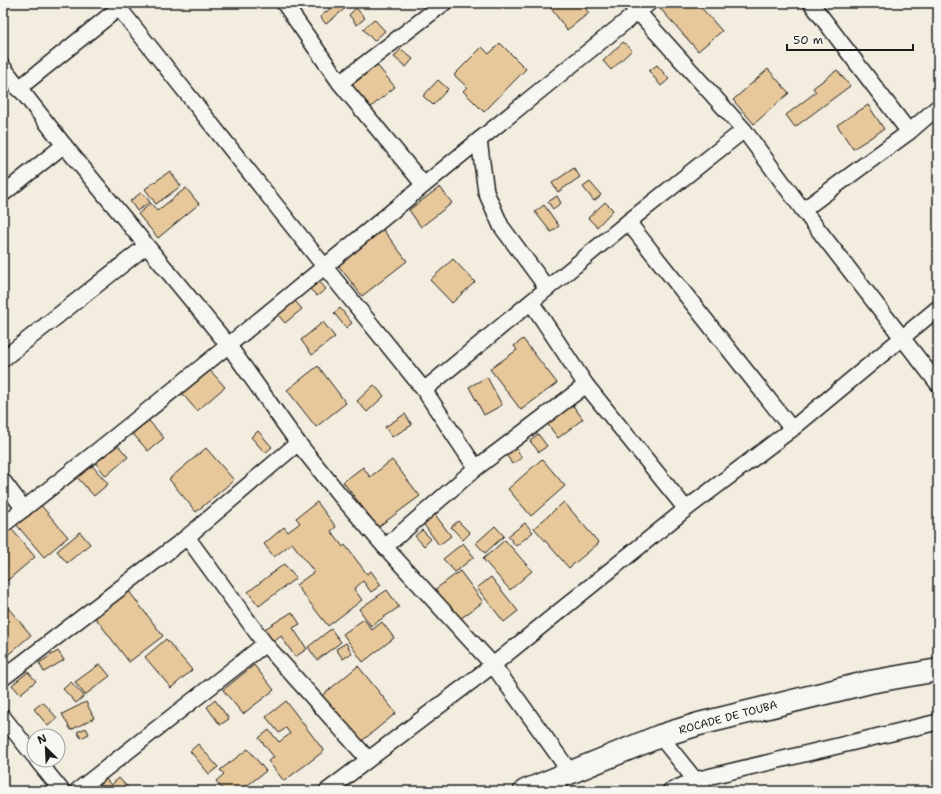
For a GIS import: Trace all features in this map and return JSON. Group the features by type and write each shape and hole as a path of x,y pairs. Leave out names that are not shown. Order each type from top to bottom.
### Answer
{"main road":[{"name":"ROCADE DE TOUBA","path":"525,791 660,736 700,724 870,682 938,670"}],"street":[{"path":"284,3 340,83 423,184"},
{"path":"340,83 444,3"},
{"path":"3,526 229,346 423,184 480,140 634,8 649,3"},
{"path":"811,3 909,132"},
{"path":"18,88 122,6 324,266 424,390 476,468"},
{"path":"634,8 744,130 803,210 938,384"},
{"path":"3,67 64,145 229,346 298,443 385,546 493,665 570,772"},
{"path":"803,210 909,132 938,107"},
{"path":"424,390 628,222 744,130"},
{"path":"480,140 486,192 501,226 548,288"},
{"path":"3,194 64,145"},
{"path":"628,222 792,429"},
{"path":"3,359 146,246"},
{"path":"531,302 586,385 686,509"},
{"path":"327,791 493,665 686,509 792,429 938,308"},
{"path":"385,546 476,468 586,385"},
{"path":"3,678 187,537 298,443"},
{"path":"3,481 24,509"},
{"path":"187,537 265,644 368,759"},
{"path":"77,791 265,644"},
{"path":"3,717 26,746"},
{"path":"670,791 700,786 938,722"},
{"path":"660,736 700,786"},
{"path":"43,768 62,791"}],"building":[{"path":"337,3 352,3 326,24 320,17"},
{"path":"547,3 581,3 589,13 567,30"},
{"path":"661,3 697,3 722,31 698,51 658,6"},
{"path":"356,8 365,18 357,25 349,15"},
{"path":"374,19 385,31 374,41 363,29"},
{"path":"623,42 632,50 611,70 603,61"},
{"path":"500,43 526,69 484,112 463,91 467,87 454,75 482,47 489,54"},
{"path":"401,49 413,59 406,67 394,57"},
{"path":"377,65 395,87 371,107 352,85"},
{"path":"657,65 669,79 661,86 649,71"},
{"path":"768,69 789,93 754,124 733,100"},
{"path":"837,70 850,86 795,127 786,115 816,92 813,88"},
{"path":"438,80 448,89 433,105 423,96"},
{"path":"868,105 884,129 853,149 837,125"},
{"path":"574,168 580,177 558,192 552,183"},
{"path":"170,171 181,186 156,204 145,189"},
{"path":"590,182 601,195 594,201 583,187"},
{"path":"440,187 452,203 421,227 409,210"},
{"path":"186,188 199,204 158,238 138,214 151,203 157,211"},
{"path":"142,192 150,202 137,211 130,201"},
{"path":"557,196 561,203 553,209 548,202"},
{"path":"605,202 613,210 597,227 588,218"},
{"path":"544,205 559,226 551,232 535,212"},
{"path":"381,227 407,261 362,296 335,261"},
{"path":"453,259 475,282 452,303 430,280"},
{"path":"317,279 326,289 317,296 308,287"},
{"path":"295,301 302,309 285,323 278,315"},
{"path":"340,308 352,323 346,328 334,313"},
{"path":"323,322 335,337 312,355 301,340"},
{"path":"523,339 557,383 521,410 490,369 517,350 514,346"},
{"path":"318,366 346,403 316,427 287,390"},
{"path":"208,368 225,387 197,411 180,391"},
{"path":"487,377 502,405 484,415 469,387"},
{"path":"374,385 384,396 367,412 357,401"},
{"path":"571,403 583,419 558,438 546,422"},
{"path":"143,414 164,438 148,451 127,427"},
{"path":"405,414 412,425 392,437 385,427"},
{"path":"258,431 272,447 265,453 251,437"},
{"path":"538,434 547,446 539,452 530,441"},
{"path":"116,443 128,457 106,476 94,461"},
{"path":"206,448 234,480 196,512 169,479"},
{"path":"516,448 522,458 512,464 506,454"},
{"path":"542,459 565,486 531,516 508,489"},
{"path":"392,460 420,496 378,527 343,482 363,467 370,477"},
{"path":"89,462 108,484 94,496 74,474"},
{"path":"317,502 336,527 331,531 343,547 345,545 367,574 371,571 381,585 371,592 363,581 354,589 362,600 328,626 296,585 314,572 292,543 274,557 264,544 284,527 288,532 300,523 296,518"},
{"path":"564,502 599,543 569,568 534,528"},
{"path":"39,503 68,537 44,557 15,523"},
{"path":"431,509 451,536 439,545 419,518"},
{"path":"458,521 470,533 463,540 451,527"},
{"path":"525,523 533,532 516,546 508,536"},
{"path":"9,526 35,557 3,584 3,531"},
{"path":"495,526 504,536 485,553 476,543"},
{"path":"422,530 431,539 424,546 415,536"},
{"path":"80,532 90,544 67,563 57,551"},
{"path":"505,540 532,571 510,590 483,559"},
{"path":"463,543 474,557 455,572 443,559"},
{"path":"284,564 296,578 259,606 248,592"},
{"path":"460,571 483,602 456,622 433,591"},
{"path":"491,577 518,611 504,622 477,588"},
{"path":"128,590 163,636 129,662 94,616"},
{"path":"387,590 399,607 371,626 359,609"},
{"path":"3,602 31,635 3,659"},
{"path":"292,612 300,624 293,628 307,649 295,657 281,636 272,643 263,630"},
{"path":"364,619 372,630 382,622 394,638 363,662 343,634"},
{"path":"331,629 341,642 317,660 308,647"},
{"path":"166,639 192,670 171,688 145,657"},
{"path":"346,643 352,653 343,659 336,649"},
{"path":"58,651 64,660 44,672 39,663"},
{"path":"100,664 110,676 85,695 75,682"},
{"path":"254,665 274,690 243,714 223,690"},
{"path":"358,666 396,713 351,750 313,703"},
{"path":"28,672 36,681 20,694 12,685"},
{"path":"71,682 84,696 76,703 63,689"},
{"path":"215,700 229,719 220,725 207,707"},
{"path":"286,701 324,751 284,781 268,761 274,757 259,738 269,730 279,742 290,734 286,728 279,733 266,717"},
{"path":"43,702 57,718 48,726 34,709"},
{"path":"86,702 94,718 71,730 62,714"},
{"path":"86,728 89,734 81,738 77,732"},
{"path":"198,744 218,767 209,774 190,751"},
{"path":"248,749 266,771 240,791 224,791 216,781 224,774 220,770"},
{"path":"119,778 131,791 93,791 106,779 111,785"}]}
